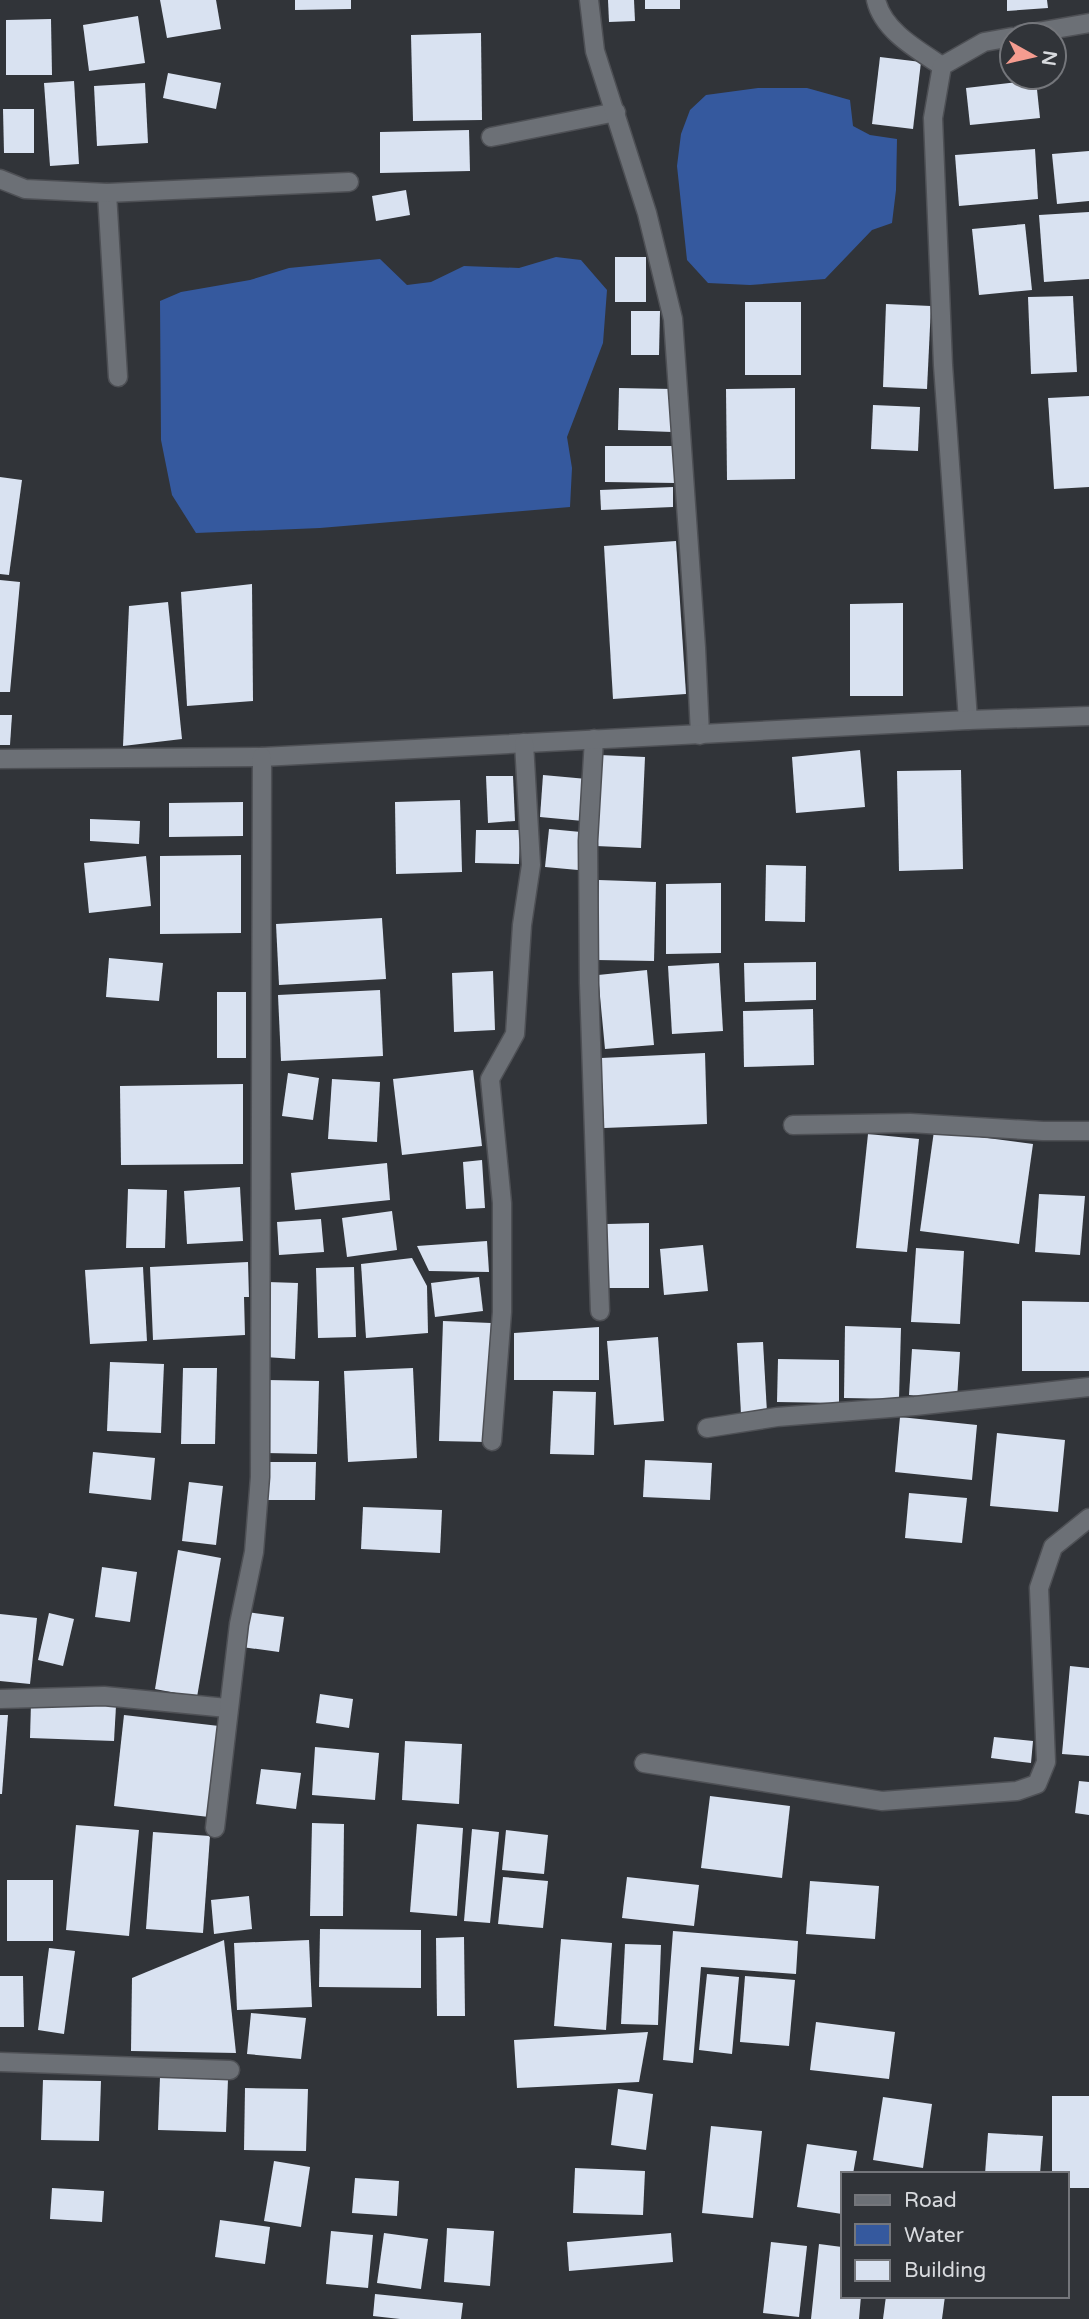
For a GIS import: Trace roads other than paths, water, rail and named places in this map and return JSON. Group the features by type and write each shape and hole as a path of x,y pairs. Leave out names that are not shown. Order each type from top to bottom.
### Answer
{"street":[{"path":"589,0 595,51 648,213 673,319 696,648 699,735"},
{"path":"876,0 884,18 904,41 942,66"},
{"path":"1068,27 1089,23"},
{"path":"968,720 943,365 933,118 942,66 984,41 998,39"},
{"path":"491,137 616,112"},
{"path":"0,179 25,189 107,193 349,182"},
{"path":"107,193 118,377"},
{"path":"0,759 261,757 1089,716"},
{"path":"594,739 588,841 589,970 600,1311"},
{"path":"492,1441 502,1312 502,1203 490,1079 515,1034 522,925 531,865 524,743"},
{"path":"215,1828 239,1624 254,1552 260,1477 261,757"},
{"path":"793,1125 910,1123 1089,1131"},
{"path":"707,1428 777,1417 928,1405 1089,1387"},
{"path":"644,1763 882,1801 1017,1791 1037,1784 1046,1762 1039,1588 1053,1547 1089,1518"},
{"path":"0,1699 104,1696 228,1708"},
{"path":"0,2062 230,2070"}],"water":[{"path":"758,88 807,88 850,100 853,126 870,135 897,139 892,223 872,230 825,279 750,285 708,283 687,260 677,166 681,134 690,110 706,95"},
{"path":"556,257 581,260 607,290 603,343 567,437 572,468 570,507 320,528 196,533 172,495 161,440 160,301 181,292 250,280 289,268 380,259 407,285 431,282 464,266 519,268"}]}
